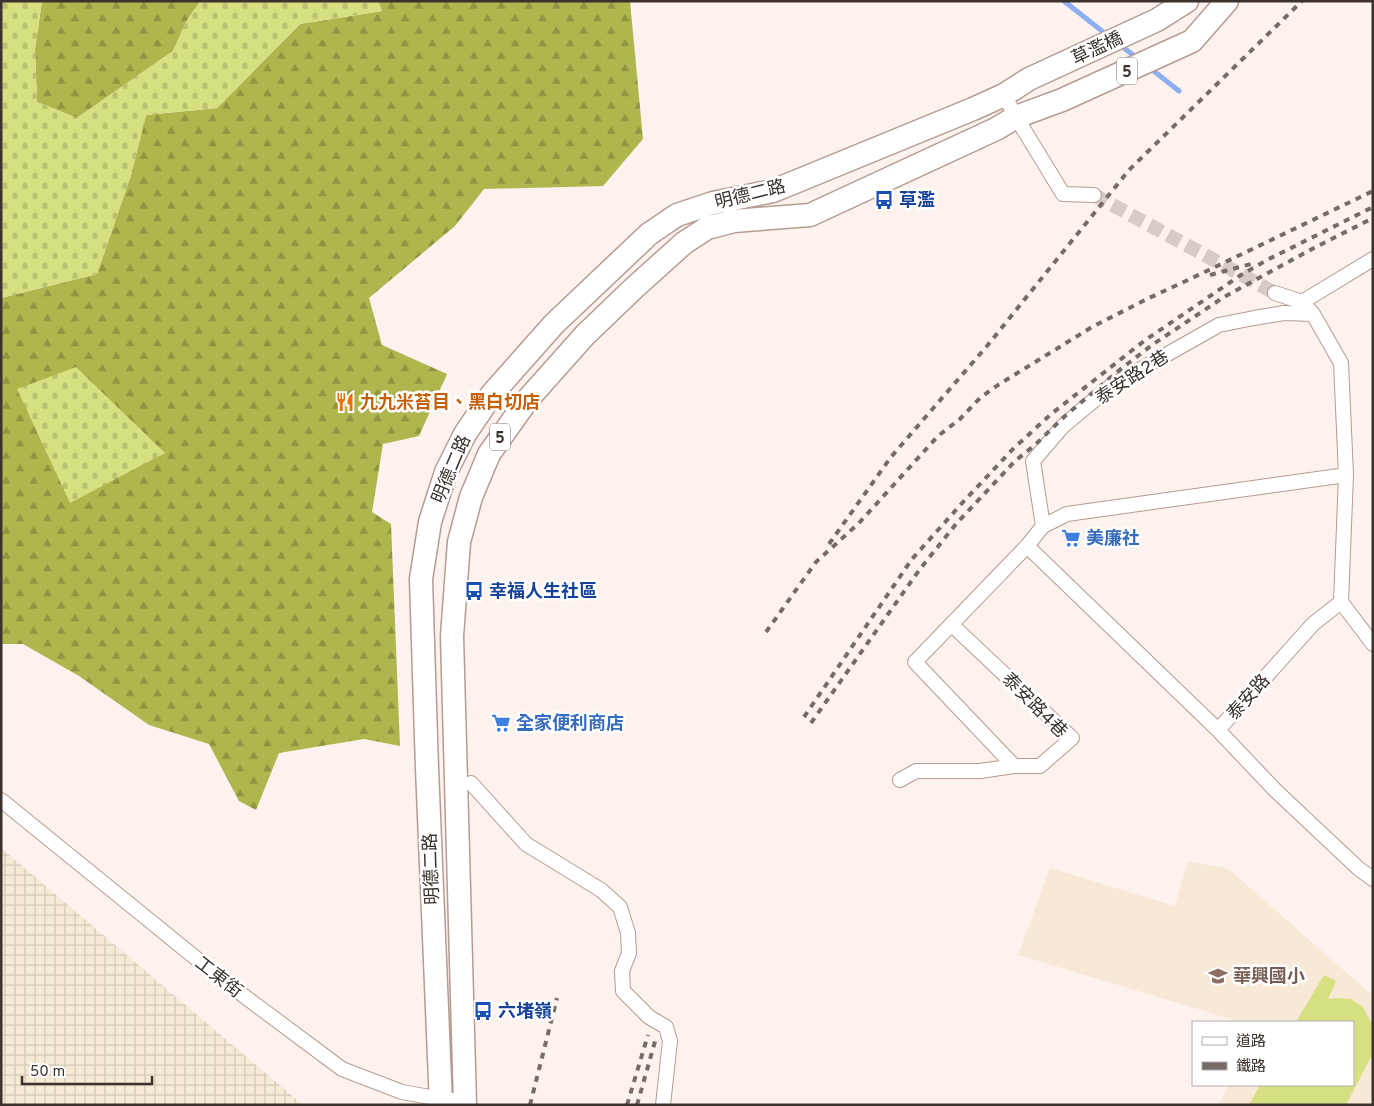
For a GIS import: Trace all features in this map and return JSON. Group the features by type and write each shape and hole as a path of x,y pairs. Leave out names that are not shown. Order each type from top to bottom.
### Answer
{"main road":[{"name":"草濫橋","path":"1037,76 1157,20 1187,1"},
{"name":"草濫橋","path":"1062,100 1192,41 1227,1"},
{"name":"明德二路","path":"441,1102 421,579 430,522 446,472 465,434 492,394 554,324 649,234 677,215 714,203 773,191 1004,95 1037,76"},
{"name":"明德二路","path":"465,1103 452,636 458,542 471,497 489,454 528,399 585,334 684,243 707,228 734,221 810,216 1016,118 1062,100"}],"street":[{"path":"1004,95 1063,194 1094,195"},
{"path":"1302,302 1373,259"},
{"path":"1275,293 1302,302 1313,314 1341,363 1346,475 1341,602 1373,644"},
{"name":"泰安路2巷","path":"1043,526 1033,460 1063,426 1111,386 1219,325 1284,314 1313,314"},
{"path":"1014,766 915,662 1027,546 1043,526 1067,514 1346,475"},
{"path":"1027,546 1218,730"},
{"name":"泰安路","path":"1341,602 1313,624 1218,730 1275,790 1373,880"},
{"name":"泰安路4巷","path":"900,780 916,771 980,771 1014,766 1040,766 1072,738 952,624"},
{"path":"471,782 526,844 601,890 620,907 628,933 630,953 622,971 623,991 649,1017 666,1027 670,1041 663,1105"},
{"name":"工東街","path":"1,800 224,981 342,1069 402,1092 441,1102 465,1103"}],"shaded area":[{"path":"1,848 303,1105 1,1105"},
{"name":"華興國小","path":"1188,861 1229,869 1373,996 1373,1105 1218,1105 1228,1086 1354,1086 1354,1021 1238,1021 1018,955 1050,868 1175,906"}],"green space":[{"path":"1,1 42,1 35,49 37,102 77,118 173,51 186,22 200,1 378,1 382,11 300,24 217,108 146,115 131,175 97,274 1,298"},
{"path":"42,1 200,1 186,22 173,51 77,118 37,102 35,49"},
{"path":"378,1 630,1 643,139 603,186 484,189 455,226 369,298 382,345 447,374 419,436 383,444 372,512 391,524 400,746 364,739 279,753 256,810 239,801 209,744 149,725 79,676 23,644 1,644 1,298 97,274 131,175 146,115 217,108 300,24 382,11"},
{"path":"76,367 165,453 70,503 17,389"},
{"path":"1324,975 1336,981 1328,999 1351,999 1363,1007 1373,1026 1372,1055 1346,1105 1249,1105 1259,1086 1354,1086 1354,1021 1297,1021"}],"waterway":[{"path":"1064,1 1107,35"},
{"path":"1120,45 1137,58"},
{"path":"1150,68 1179,91"}],"tunnel":[{"path":"1094,195 1275,293"}],"railway":[{"path":"829,544 891,457 987,346 1129,170 1302,1"},
{"path":"766,632 816,562 859,523 938,436 960,419 980,398 1092,327 1373,191"},
{"path":"804,717 912,559 1013,449 1050,415 1144,341 1241,275 1373,207"},
{"path":"811,723 920,569 956,524 1015,461 1065,416 1152,345 1224,297 1373,218"},
{"path":"1210,275 1251,264"},
{"path":"530,1105 557,998"},
{"path":"627,1105 648,1035"},
{"path":"637,1105 656,1038"}],"place":[{"name":"草濫","path":"884,200"},
{"name":"九九米苔目、黑白切店","path":"345,402"},
{"name":"美廉社","path":"1071,538"},
{"name":"幸福人生社區","path":"474,591"},
{"name":"全家便利商店","path":"501,723"},
{"name":"華興國小","path":"1218,976"},
{"name":"六堵嶺","path":"483,1011"}]}
